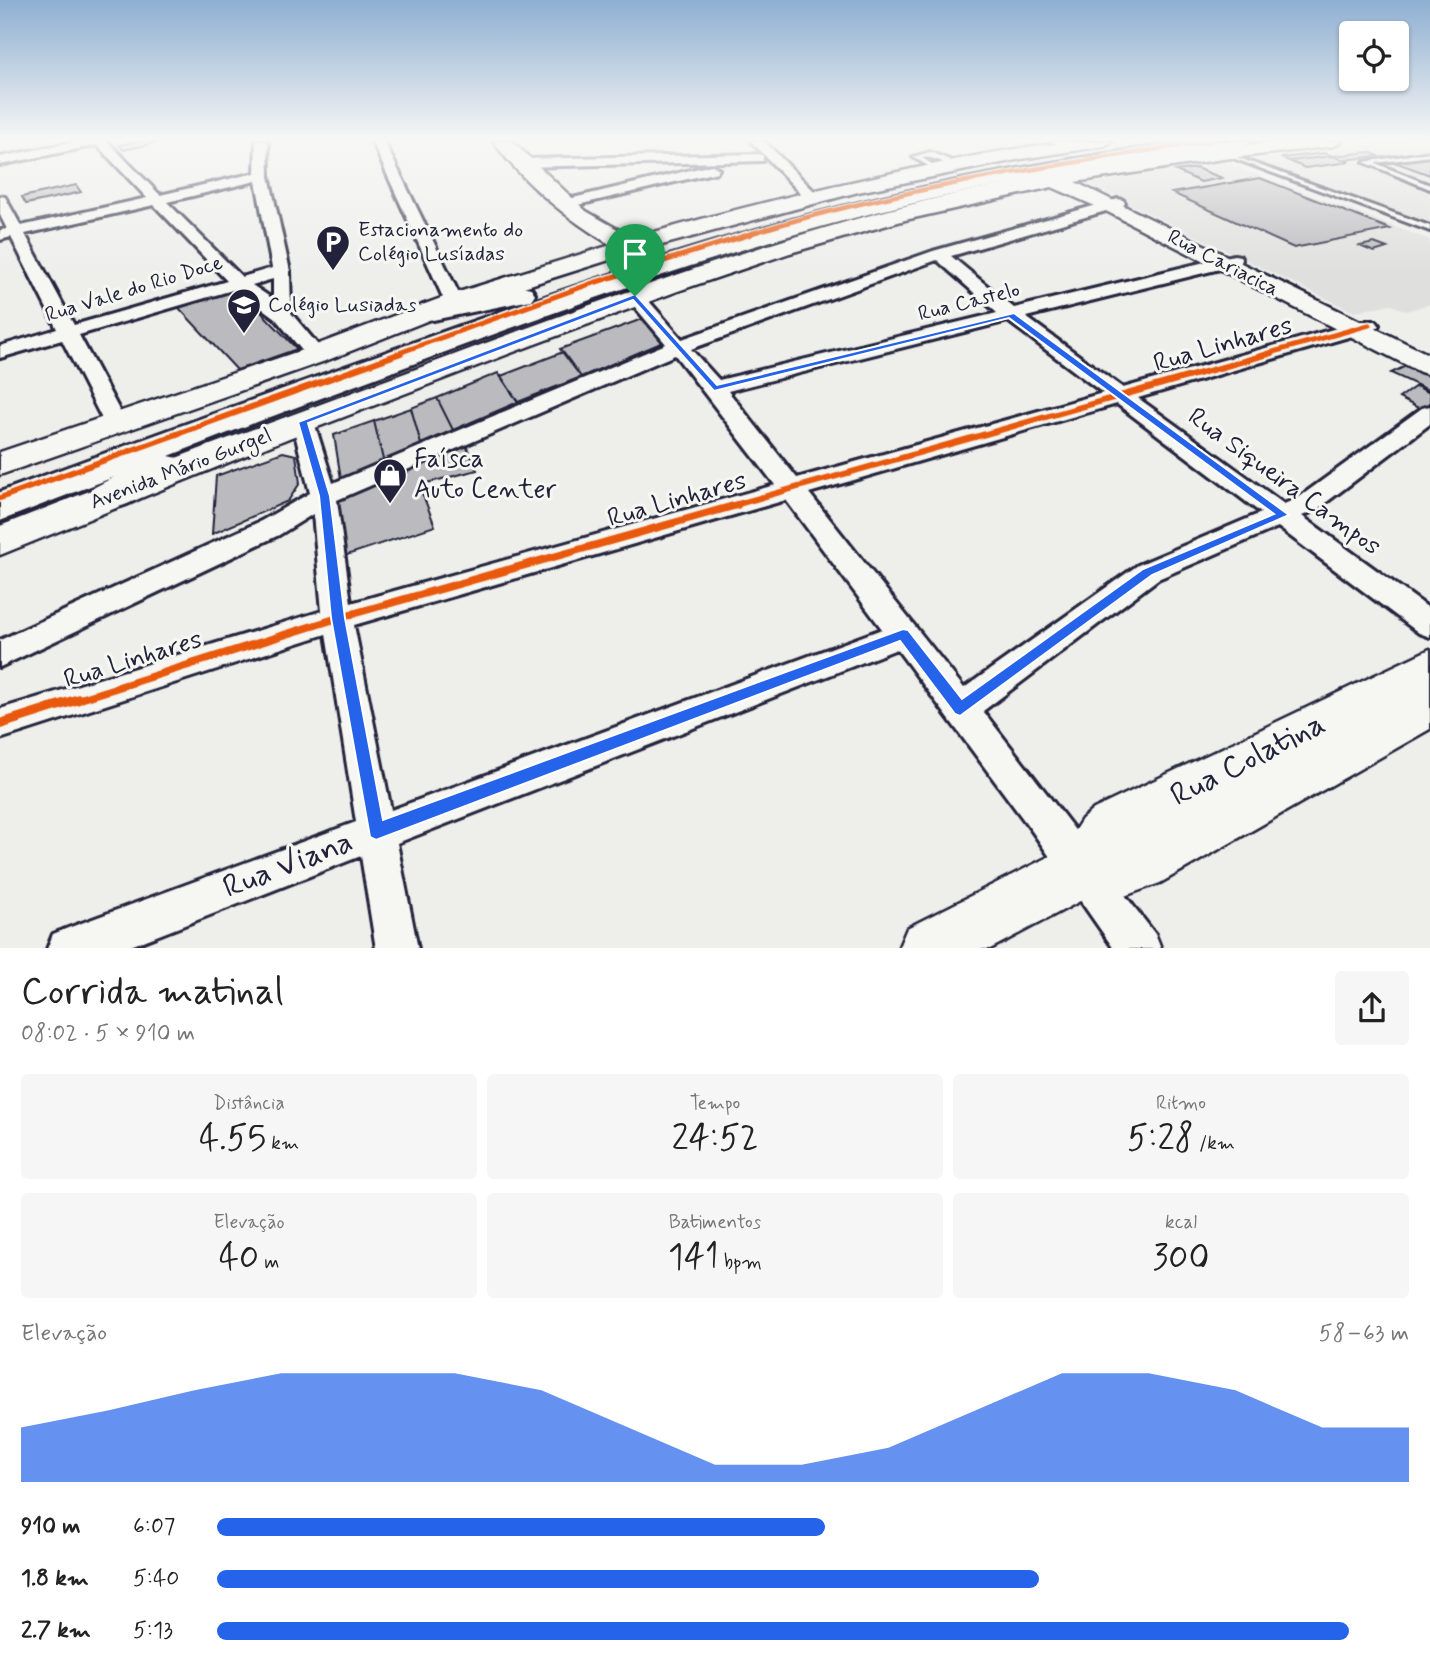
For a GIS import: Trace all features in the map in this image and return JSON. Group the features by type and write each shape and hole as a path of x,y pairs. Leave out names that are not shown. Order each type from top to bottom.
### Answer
{"main road":[{"path":"545,185 579,216 630,246"},
{"name":"Avenida Mário Gurgel","path":"0,508 317,371 444,306 630,246 859,185"},
{"name":"Avenida Mário Gurgel","path":"0,541 303,422 609,284 732,232 904,185"},
{"name":"Avenida Mário Gurgel","path":"0,464 116,423 317,371 789,227 951,185"},
{"name":"Avenida Mário Gurgel","path":"793,245 909,212 983,185"},
{"name":"Rua Cariacica","path":"1095,185 1115,204 1361,327 1430,366"},
{"path":"609,284 728,219"},
{"path":"609,284 793,245"},
{"name":"Avenida Mário Gurgel","path":"0,485 201,409 534,292 609,284"},
{"path":"444,306 534,292"},
{"name":"Rua Cariacica","path":"1361,327 1430,355"},
{"path":"104,498 317,371"},
{"name":"Rua Colatina","path":"1082,870 1101,838 1113,828 1430,668"},
{"name":"Rua Colatina","path":"928,948 1082,870 1119,870 1140,863 1430,705"}],"street":[{"path":"143,185 237,282 282,314 317,371"},
{"path":"8,233 220,185"},
{"path":"264,185 281,271 282,314"},
{"path":"396,185 444,306"},
{"path":"565,204 643,185"},
{"path":"798,185 811,196"},
{"path":"0,200 8,233 69,332 116,423"},
{"path":"0,654 270,528 324,496 677,347 939,254 1115,204"},
{"name":"Rua Siqueira Campos","path":"939,254 1011,315 1430,625"},
{"name":"Rua Castelo","path":"714,388 1228,261"},
{"name":"Rua Vale do Rio Doce","path":"0,352 281,271"},
{"path":"609,284 677,347 714,388 1140,948"},
{"name":"Rua Linhares","path":"0,724 338,618 1361,327"},
{"path":"960,709 1148,572 1283,515 1328,491 1430,413"},
{"path":"303,422 324,496 338,618 397,948"},
{"name":"Rua Viana","path":"68,948 903,634"}],"lane":[{"path":"1311,185 1430,229"}],"shaded area":[{"path":"1091,185 1285,185 1430,240 1430,304 1406,311 1390,304 1354,312"},
{"path":"1302,185 1430,185 1430,235"}],"building":[{"path":"75,185 81,192 26,204 22,197"},
{"path":"1218,185 1278,185 1390,229 1294,248 1172,193"},
{"path":"1374,243 1387,248 1374,252 1360,246"},
{"name":"Colégio Lusiadas","path":"238,288 297,349 237,370 178,307"},
{"path":"645,318 663,339 661,343 581,377 560,349"},
{"path":"563,352 581,377 518,402 501,376"},
{"path":"1408,365 1430,374 1430,391 1391,373"},
{"path":"498,373 518,402 453,430 437,398"},
{"path":"1416,386 1430,393 1430,408 1426,412 1399,398"},
{"path":"437,398 453,430 421,444 411,408"},
{"path":"411,408 422,448 384,464 374,421"},
{"path":"374,421 384,464 374,465 341,479 334,435"},
{"path":"465,443 477,470 419,485 435,526 344,556 335,497"},
{"path":"283,452 296,455 300,483 288,501 212,534 216,476"}],"cycle path":[{"path":"0,498 590,284 782,224 951,185"},
{"path":"0,724 338,618 1369,325"}],"place":[{"name":"Estacionamento do Colégio Lusíadas","path":"333,272"},
{"name":"Colégio Lusiadas","path":"244,335"},
{"name":"Faísca Auto Center","path":"390,505"}],"route":[{"path":"635,296 714,388 1011,315 1283,515 1185,554 1148,572 960,709 903,634 376,831 338,618 324,496 303,422 635,296"}]}
